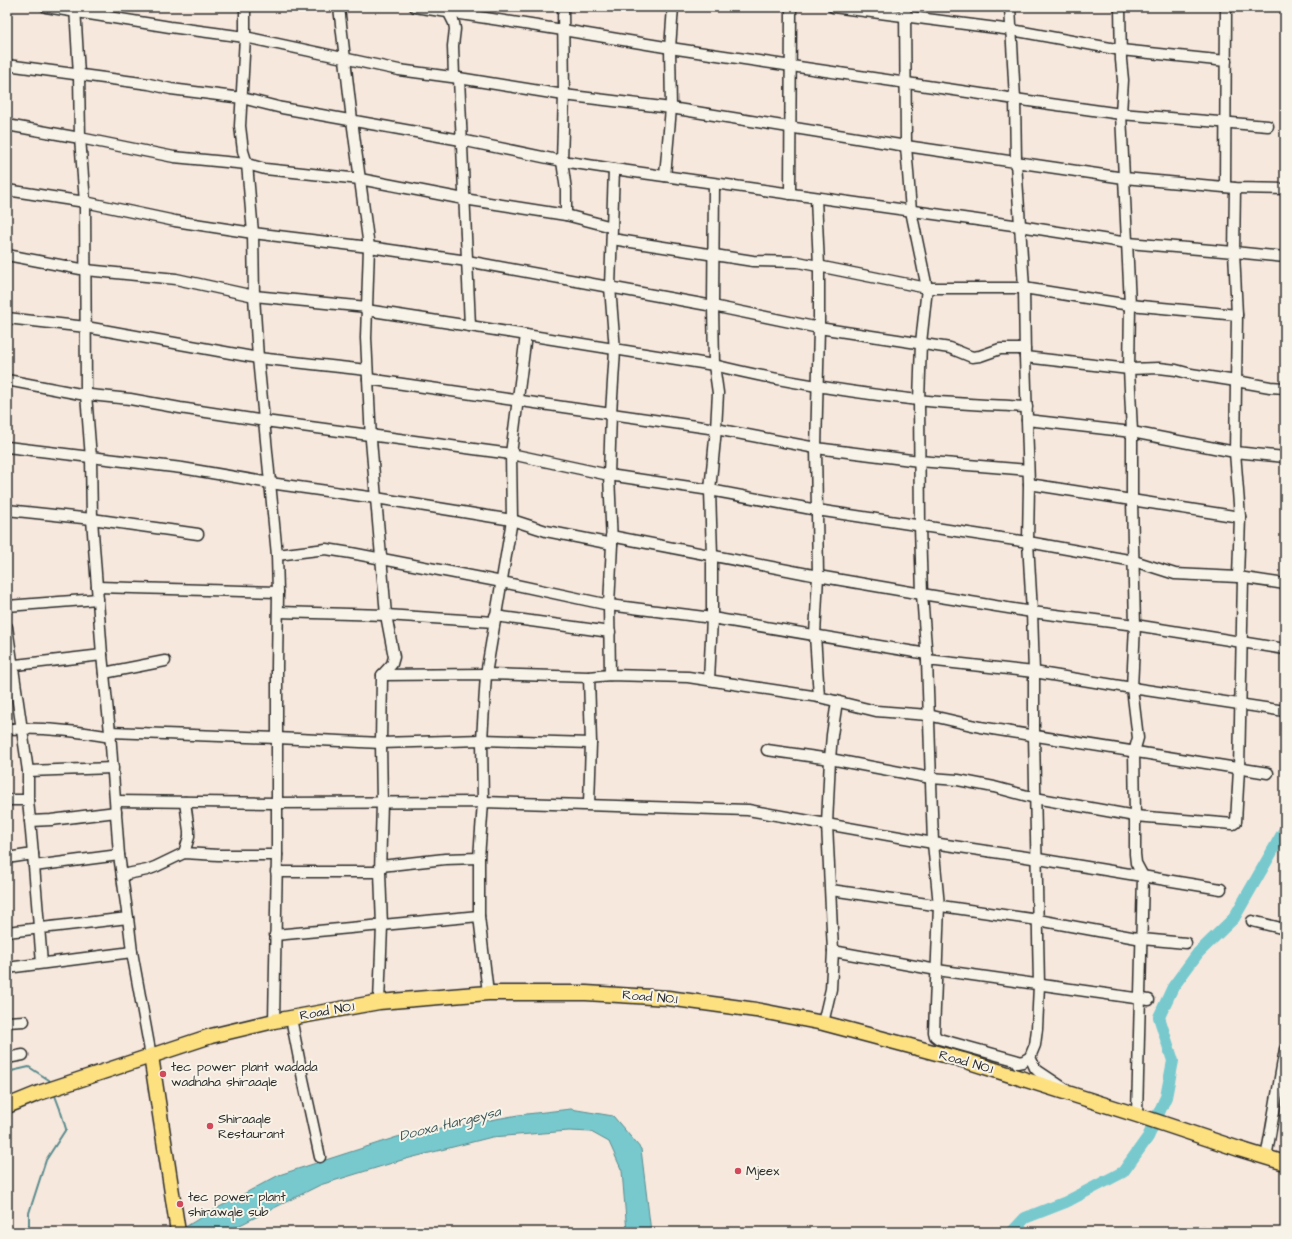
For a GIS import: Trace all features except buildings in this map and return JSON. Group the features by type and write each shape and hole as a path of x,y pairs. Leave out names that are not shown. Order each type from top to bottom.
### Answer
{"highway":[{"name":"Road NO.1","path":"7,1106 39,1093 211,1036 274,1021 379,1002 488,993 586,993 668,998 756,1010 823,1023 964,1060 1285,1163"},
{"path":"151,1056 178,1232"}],"street":[{"path":"46,7 75,9 170,27 245,38 399,70 564,95 671,108 790,126 906,146 1124,178 1230,188 1285,189"},
{"path":"245,7 245,38 240,126 247,164 253,233 254,296 258,358 277,555 277,855 274,1021"},
{"path":"339,7 369,246 366,309 370,435 386,615 394,657 392,664 382,675 382,803 380,869 382,926 379,1002"},
{"path":"416,7 450,10 670,48 1121,114 1268,126"},
{"path":"563,7 564,95 562,161 566,190 566,215"},
{"path":"665,176 671,108 670,48 673,7"},
{"path":"790,194 791,7"},
{"path":"833,7 905,12 1121,50 1226,61"},
{"path":"964,1060 980,1058 1015,1064 1026,1060 1035,1045 1039,985 1034,672 1028,542 1029,484 1024,288 1016,162 1015,99 1010,7"},
{"path":"1120,7 1123,80 1121,114 1130,305 1129,370 1132,432 1135,625 1132,688 1138,738 1134,752 1134,854 1136,863 1143,876 1142,939 1144,1000 1137,1115"},
{"path":"767,750 830,759 931,778 958,780 994,787 1035,798 1135,816 1233,824 1236,822 1239,769 1241,642 1240,517 1235,452 1237,315 1225,123 1226,7"},
{"path":"75,9 79,74 80,138 85,202 86,394 91,458 92,519 102,655 111,734 122,874 132,952 151,1056"},
{"path":"450,10 455,29 453,46 461,140 470,326"},
{"path":"905,12 904,83 906,146 911,211 927,288 921,343 919,400 920,526 922,594 927,657 933,843 939,906 934,1032 935,1036 939,1039 1026,1060 1038,1071 1074,1095"},
{"path":"7,65 242,98 282,108 461,140 562,161 614,169 1020,226 1128,243 1285,257"},
{"path":"7,125 174,157 247,164 265,169 360,179 464,199 566,215 612,227"},
{"path":"610,675 609,605 612,540 609,475 615,350 610,287 614,169"},
{"path":"709,680 712,618 710,490 718,393 714,365 714,184"},
{"path":"7,190 85,202 175,221 253,233 369,246 467,261 713,306 819,328 950,348 972,357 980,356 1000,349 1129,370 1159,368 1270,387 1285,388"},
{"path":"816,198 819,266 819,328 816,448 818,576 815,635 819,697"},
{"path":"612,240 753,261 798,262 927,288 1024,288 1130,305 1237,315"},
{"path":"7,255 86,270 176,279 254,296 366,309 714,365 740,372 818,386 919,400 1027,407"},
{"path":"7,318 86,327 258,358 517,400 716,429 816,448 920,461 1028,470"},
{"path":"488,993 479,916 479,858 483,802 482,740 486,674 512,520 511,454 526,335"},
{"path":"7,380 86,394 130,399 265,421 511,454 609,475 710,490 817,510 1028,542 1134,561 1175,574 1240,578 1285,584"},
{"path":"1027,420 1132,432 1235,452 1285,457"},
{"path":"7,446 91,458 182,468 270,483 376,498 512,520 546,531 712,555 818,576 922,594 1032,612 1135,625 1285,649"},
{"path":"1029,484 1240,517"},
{"path":"7,510 92,519 198,534"},
{"path":"277,555 326,549 502,582 609,605 712,618 815,635 927,657 1285,711"},
{"path":"97,587 278,592"},
{"path":"7,606 98,599"},
{"path":"278,612 495,619 610,632"},
{"path":"7,627 9,666 22,728 28,771 28,800 42,963"},
{"path":"9,666 102,655"},
{"path":"104,674 165,661"},
{"path":"382,675 486,674 589,677 610,675 688,677 819,697 881,712 928,715 980,726 1268,773"},
{"path":"589,677 591,743 589,804"},
{"path":"823,1023 831,989 833,950 827,824 830,759 837,701"},
{"path":"7,729 22,728 111,734 276,738 381,743 482,740 591,743"},
{"path":"28,771 113,768"},
{"path":"7,800 28,800"},
{"path":"116,801 277,804 483,802 748,810 933,843 1220,889"},
{"path":"184,802 189,831 189,837 184,853"},
{"path":"30,821 116,812"},
{"path":"122,874 147,870 184,853 218,855 277,855"},
{"path":"7,858 33,854"},
{"path":"34,866 120,855"},
{"path":"276,872 380,869 445,859 479,858"},
{"path":"831,890 1038,920 1142,939 1186,943"},
{"path":"275,935 479,916"},
{"path":"7,932 128,918"},
{"path":"1252,921 1285,928"},
{"path":"833,950 937,970 1144,1000"},
{"path":"7,968 132,952"},
{"path":"291,1018 320,1157"},
{"path":"7,1022 24,1021"},
{"path":"1266,1158 1285,1049"},
{"path":"7,1058 23,1056"}],"water":[{"path":"571,1109 613,1116 641,1149 651,1232 627,1232 622,1171 609,1142 591,1132 569,1131 492,1137 402,1160 320,1185 226,1232 177,1232 210,1212 279,1175 397,1137 518,1115"},
{"path":"1204,1226 1222,1232 1169,1232 1173,1230"}],"waterway":[{"path":"1012,1232 1025,1218 1066,1202 1123,1172 1148,1137 1166,1097 1173,1061 1159,1017 1173,987 1198,953 1234,918 1285,829"},
{"path":"7,1072 29,1067 49,1080 51,1084"},
{"path":"29,1232 29,1213 46,1160 66,1129 54,1093"}],"place":[{"name":"tec power plant wadada wadnaha shiraaqle","path":"163,1074"},
{"name":"Shiraaqle Restaurant","path":"210,1126"},
{"name":"Mjeex","path":"738,1171"},
{"name":"tec power plant shirawqle sub","path":"180,1204"}],"water label":[{"name":"Dooxa Hargeysa","path":"450,1124"}]}
